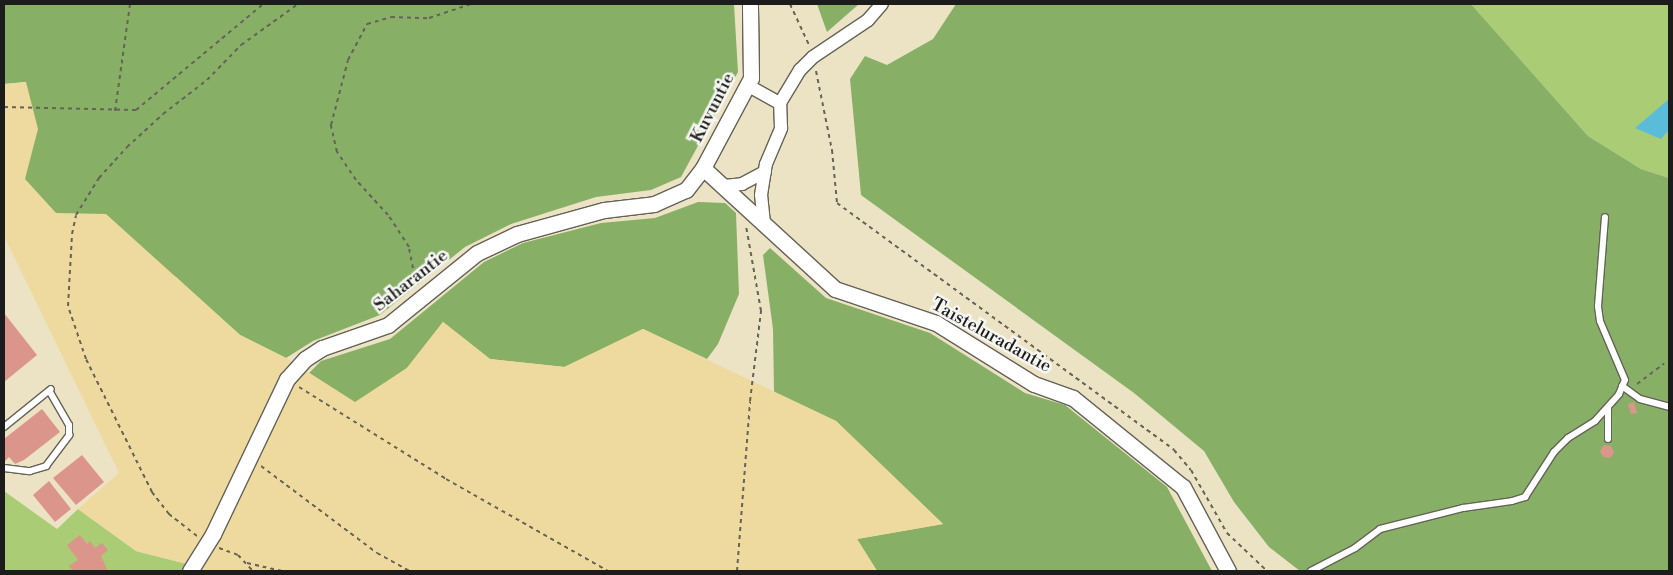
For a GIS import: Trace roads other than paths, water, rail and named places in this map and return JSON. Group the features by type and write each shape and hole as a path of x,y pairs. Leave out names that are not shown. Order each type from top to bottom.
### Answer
{"street":[{"name":"Kuvuntie","path":"703,168 751,78 750,4"},
{"path":"764,223 761,195 765,172 781,128 780,103 800,70 813,57 868,20 882,4"},
{"path":"747,85 780,103"},
{"name":"Taisteluradantie","path":"703,168 746,205 796,256 835,289 936,323 1034,384 1073,398 1183,487 1228,571"},
{"name":"Saharantie","path":"190,571 209,542 287,379 322,348 388,325 477,253 517,234 604,210 654,204 686,190 703,168"},
{"path":"724,186 742,184 765,172"}],"lane":[{"path":"1311,571 1355,548 1380,529 1463,508 1512,502 1525,497 1561,445 1595,421 1608,407 1625,380 1622,366 1600,321 1598,306 1604,217"},
{"path":"1622,386 1640,399 1669,407"},
{"path":"4,427 50,390 70,425 69,435 46,466 30,471 4,468"},
{"path":"1608,407 1608,439"}],"water":[{"path":"1669,99 1669,130 1661,139 1635,128"}]}
